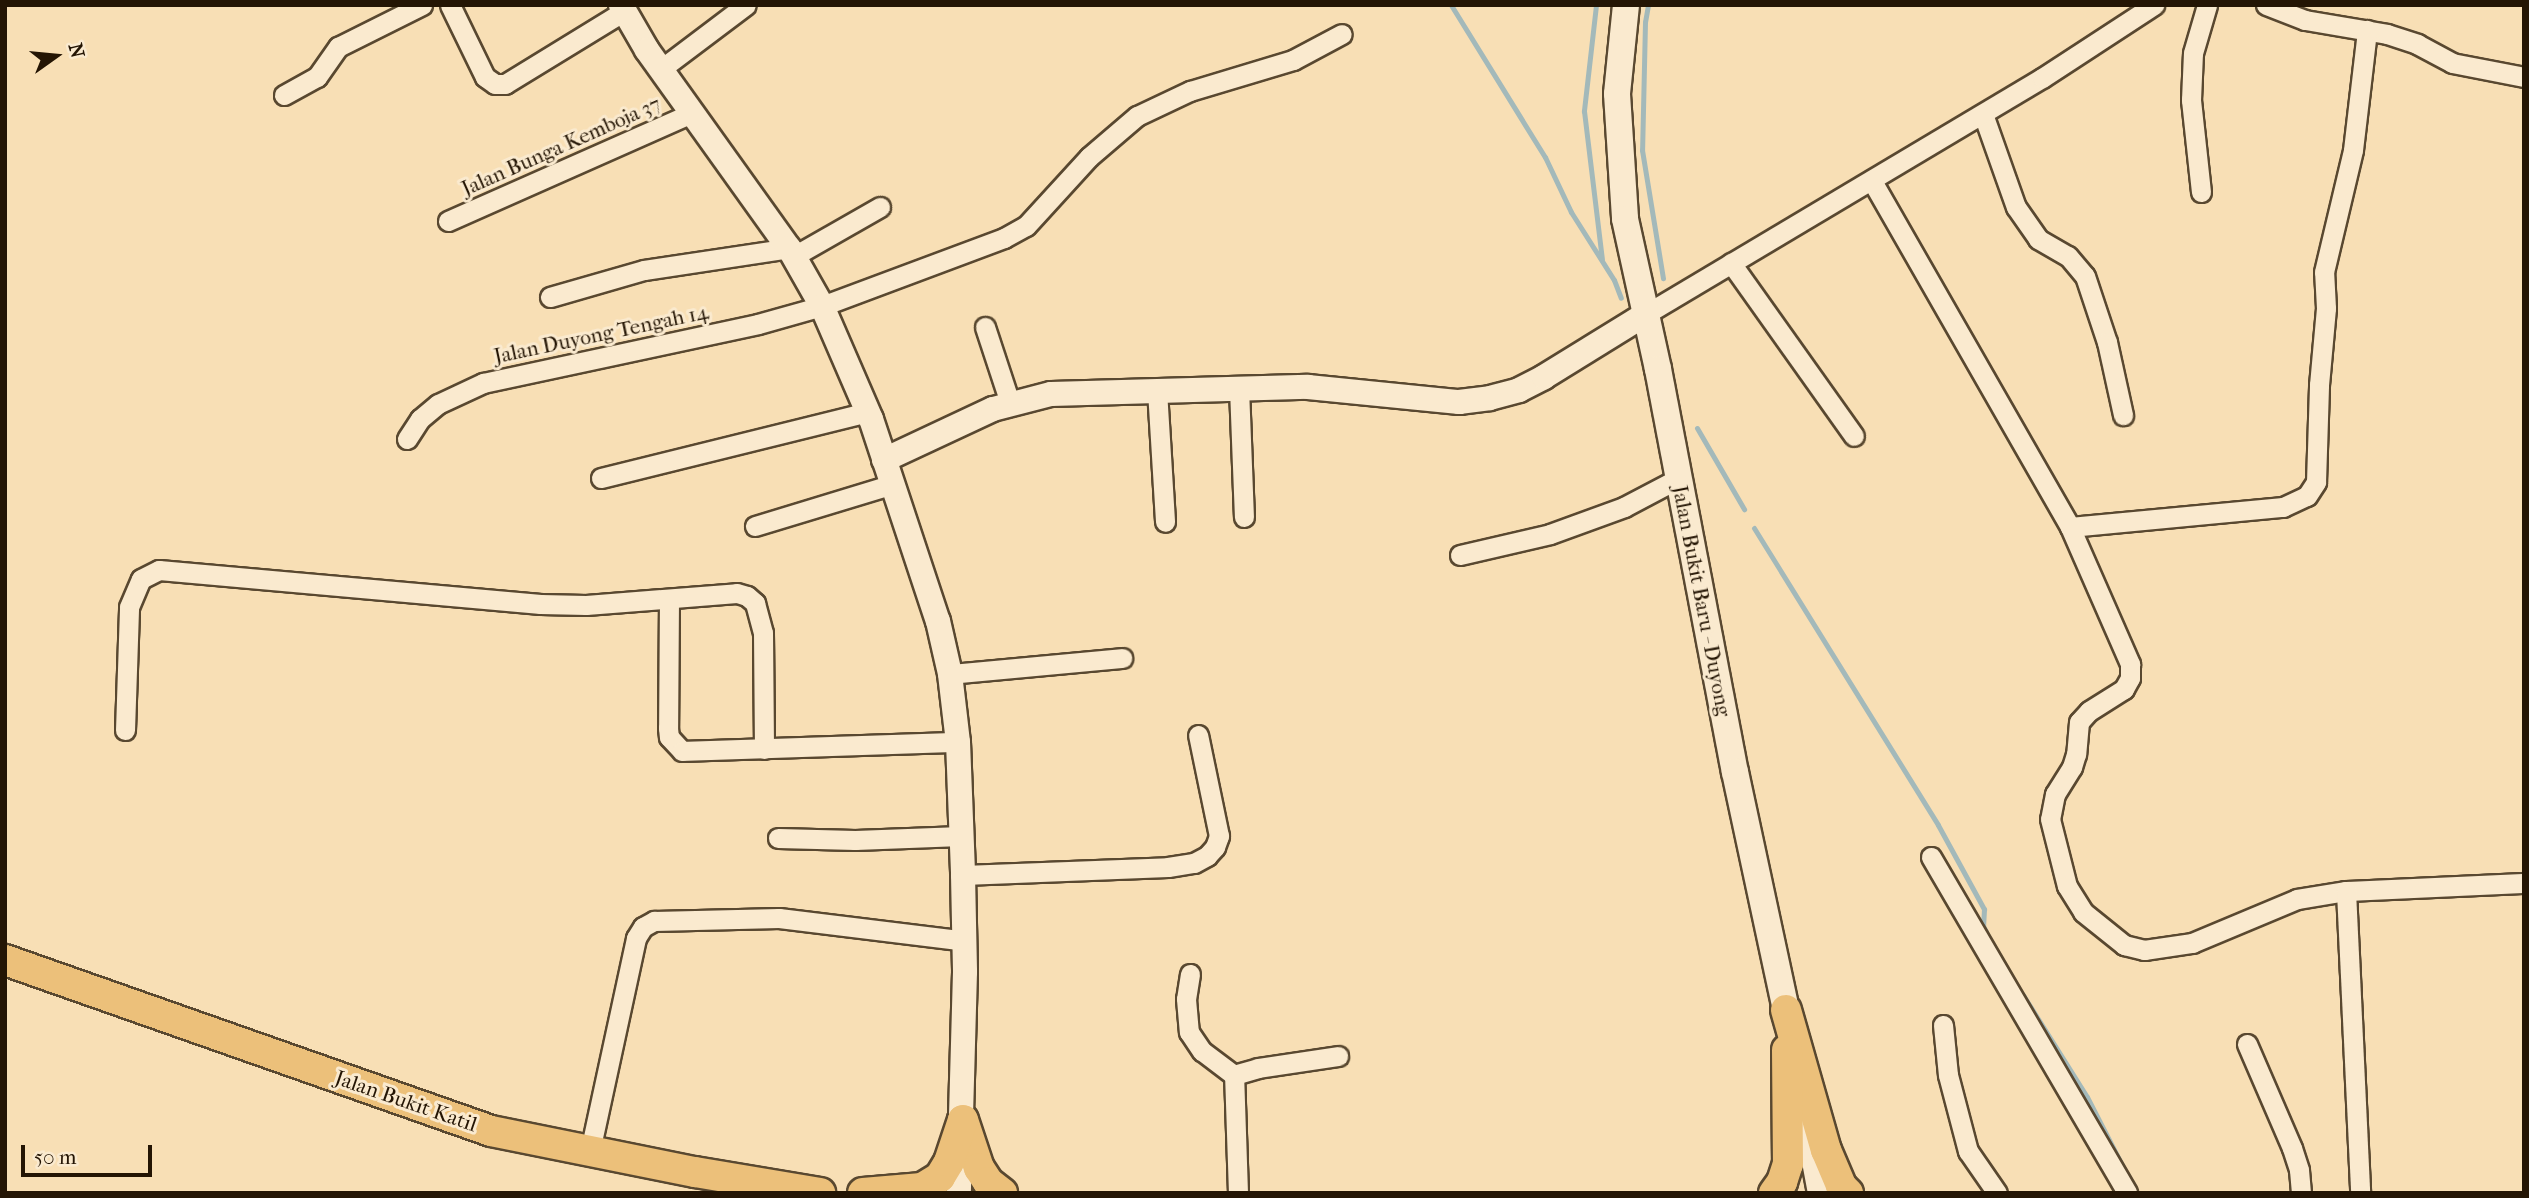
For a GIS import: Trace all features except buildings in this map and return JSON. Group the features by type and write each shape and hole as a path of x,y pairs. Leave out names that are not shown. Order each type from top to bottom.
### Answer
{"main road":[{"name":"Jalan Bukit Baru - Duyong","path":"1626,5 1618,108 1625,219 1821,1193"},
{"name":"Jalan Bukit Katil","path":"5,960 491,1131 820,1193"},
{"path":"1774,1193 1782,1182 1788,1164 1786,1010"},
{"path":"1786,1010 1826,1150 1841,1186 1848,1193"},
{"path":"863,1193 922,1188 940,1177 950,1162 963,1120"},
{"path":"963,1120 979,1168 988,1182 1002,1193"}],"street":[{"path":"284,95 317,77 338,47 422,5"},
{"path":"450,5 485,78 495,85 505,84 623,8 661,69 791,252 822,306 868,412 919,557 950,674 958,742 965,941 963,1120 959,1193"},
{"path":"661,69 746,5"},
{"path":"884,460 963,421 1010,403 1051,394 1308,387 1459,402 1490,398 1519,390 1983,114 2154,5"},
{"path":"2201,192 2191,89 2193,53 2207,5"},
{"path":"2266,5 2305,20 2367,30 2417,44 2452,63 2524,77"},
{"path":"2070,527 2283,508 2307,496 2316,482 2319,385 2326,308 2324,272 2353,150 2367,30"},
{"name":"Jalan Duyong Tengah 14","path":"407,439 420,419 438,404 483,383 758,324 822,306 1004,238 1026,226 1089,157 1137,116 1190,91 1293,60 1342,34"},
{"name":"Jalan Bunga Kemboja 37","path":"448,220 692,113"},
{"path":"1983,114 2016,207 2038,239 2068,256 2085,276 2107,342 2123,415"},
{"path":"1872,181 2070,527 2130,664 2130,678 2124,689 2089,711 2079,722 2076,754 2072,767 2055,794 2050,819 2067,886 2083,912 2124,945 2144,950 2192,943 2297,900 2346,891 2524,883"},
{"path":"550,297 644,270 791,252 880,207"},
{"path":"1731,263 1854,436"},
{"path":"985,327 1010,403"},
{"path":"1238,388 1244,517"},
{"path":"1157,390 1165,522"},
{"path":"601,478 868,412"},
{"path":"1460,555 1550,534 1624,507 1679,478"},
{"path":"755,526 893,484"},
{"path":"125,730 129,607 141,579 159,570 541,604 586,605 737,593 755,603 763,633 764,749"},
{"path":"669,599 667,727 674,745 692,753 958,742"},
{"path":"950,674 1122,658"},
{"path":"963,875 1168,867 1194,863 1207,856 1215,847 1219,836 1198,735"},
{"path":"778,838 855,840 961,836"},
{"path":"1931,858 2127,1193"},
{"path":"2346,891 2360,1193"},
{"path":"590,1151 636,938 643,927 654,921 779,918 965,941"},
{"path":"1190,974 1186,999 1189,1032 1202,1051 1234,1075"},
{"path":"1943,1025 1948,1075 1968,1151 1997,1193"},
{"path":"2247,1044 2292,1148 2299,1170 2301,1193"},
{"path":"1234,1075 1258,1068 1338,1055"},
{"path":"1234,1075 1238,1193"}],"waterway":[{"path":"1451,5 1545,157 1571,212 1614,280 1621,298"},
{"path":"1596,5 1584,111 1602,259"},
{"path":"1648,5 1645,22 1642,150 1663,278"},
{"path":"1697,428 1744,509"},
{"path":"1754,528 1938,825 1984,909 1983,926 1986,932"},
{"path":"2023,995 2087,1097 2125,1171"}]}
